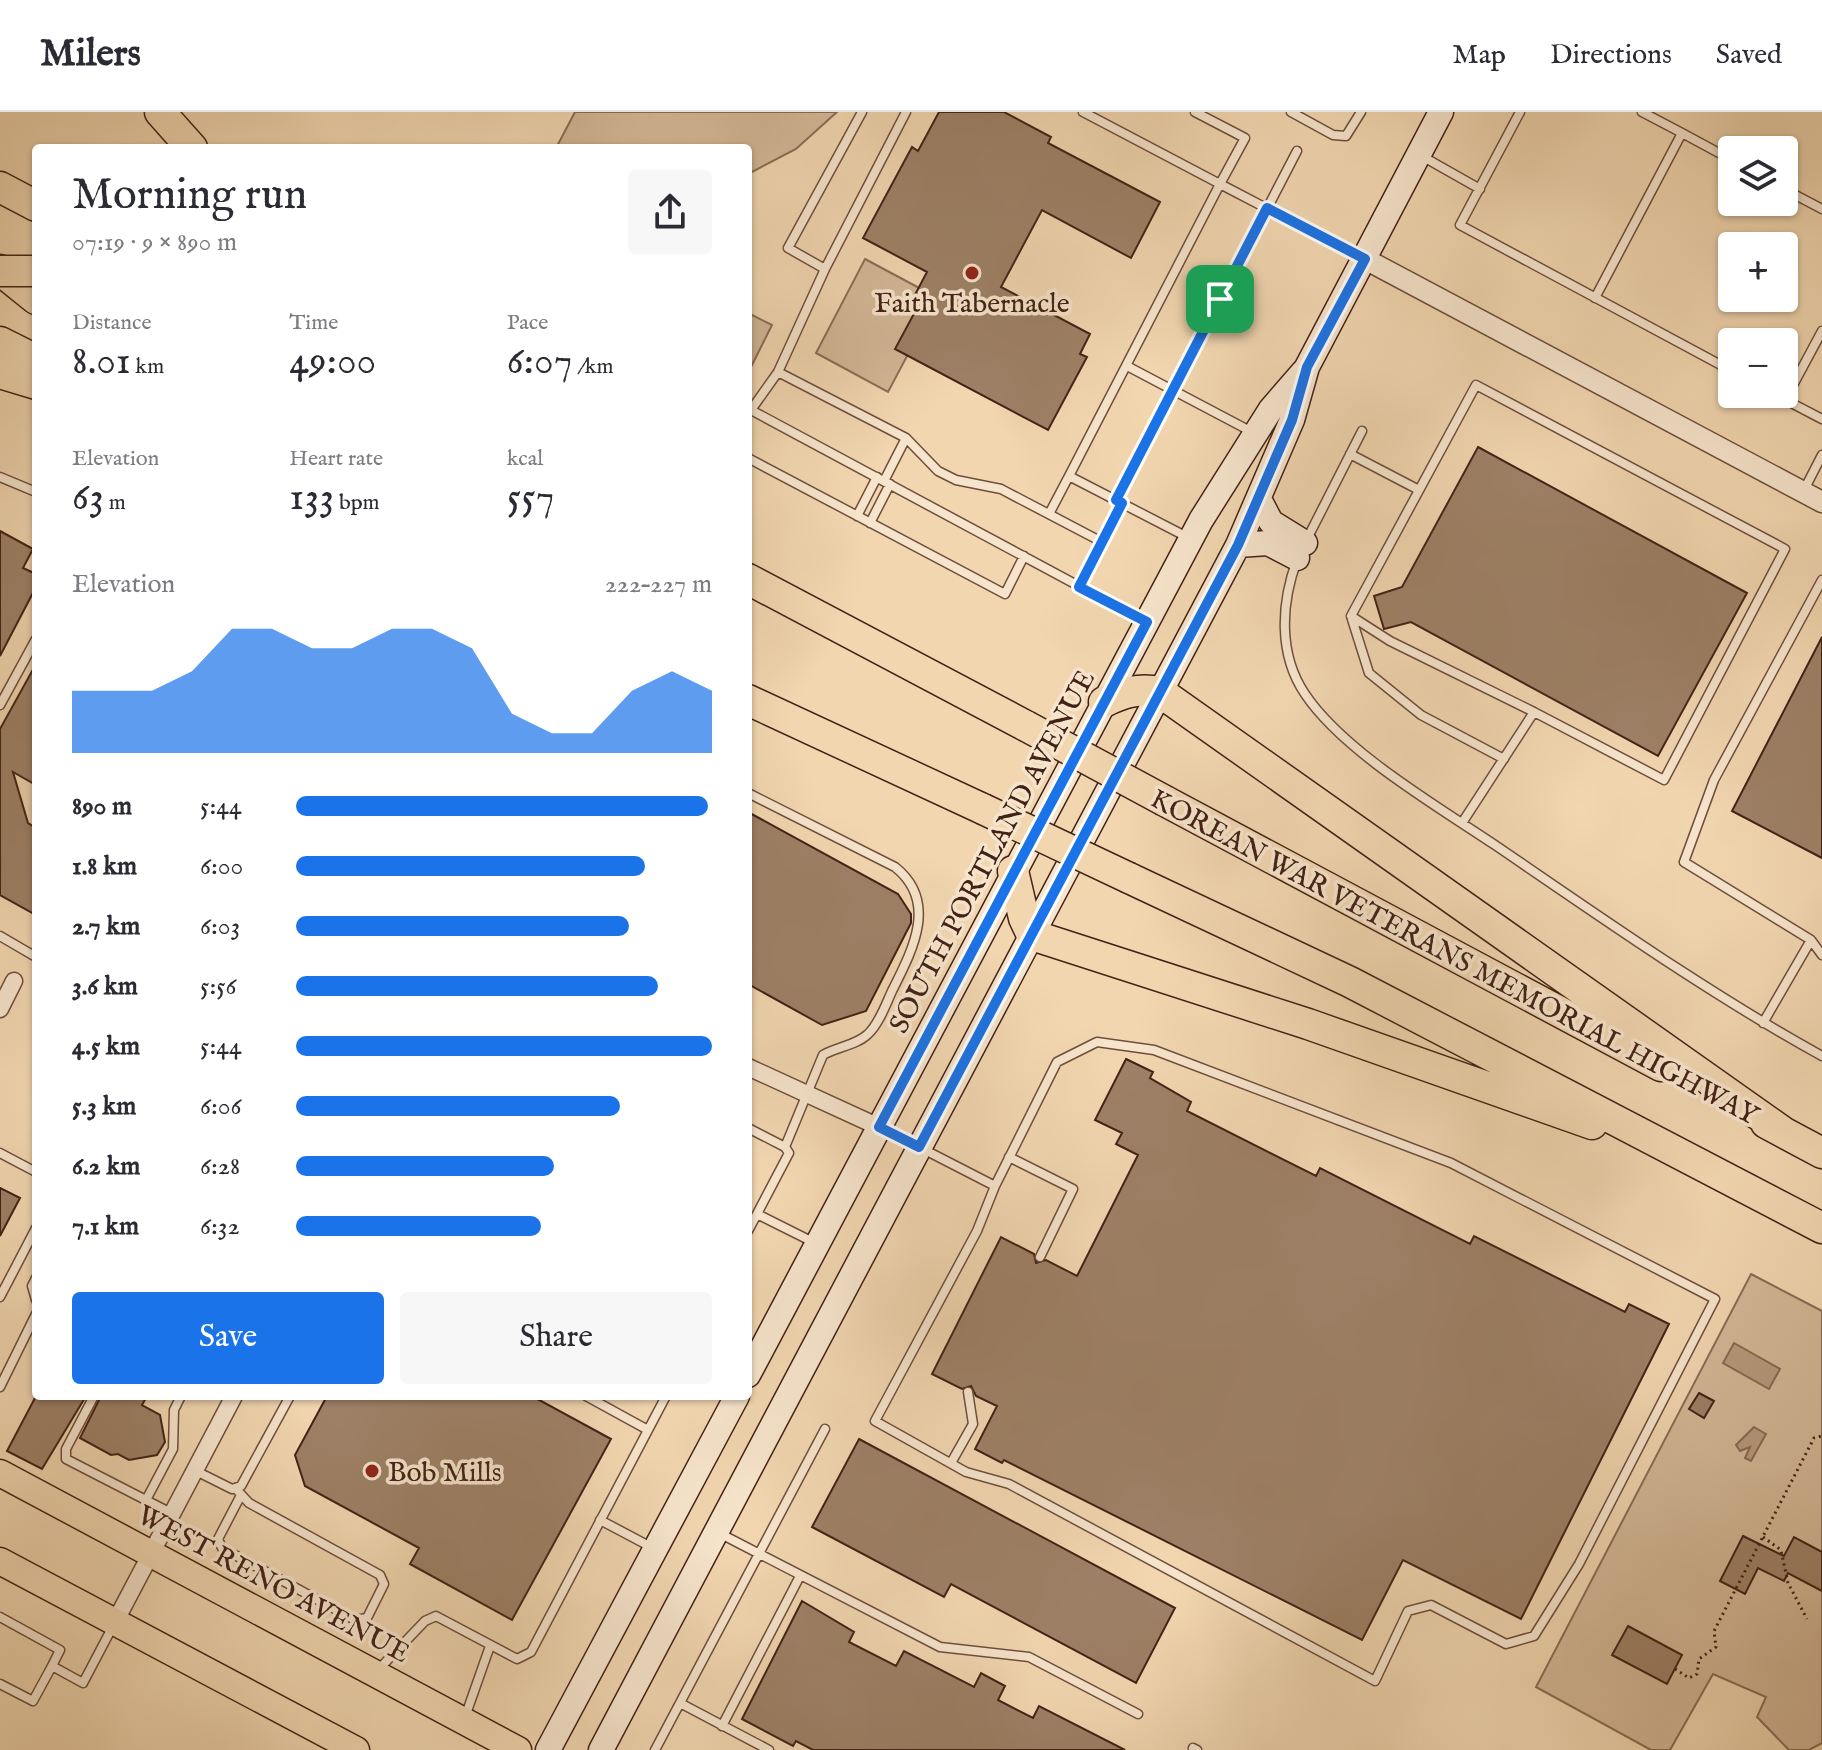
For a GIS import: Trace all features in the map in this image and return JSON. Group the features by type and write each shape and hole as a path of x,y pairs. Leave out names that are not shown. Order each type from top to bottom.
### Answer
{"highway":[{"path":"160,112 188,144"},
{"path":"0,187 32,204"},
{"path":"0,270 32,271"},
{"path":"0,270 32,296"},
{"path":"0,342 32,358"},
{"path":"0,373 32,383"},
{"name":"KOREAN WAR VETERANS MEMORIAL HIGHWAY","path":"752,581 1822,1153"},
{"path":"1104,702 1121,693 1144,689 1160,692 1783,1132"},
{"path":"752,702 1350,982 1822,1228"},
{"path":"1013,871 1024,918 1032,935 1308,1024 1681,1154"}],"main road":[{"name":"SOUTH PORTLAND AVENUE","path":"752,1364 1191,539 1255,433 1307,367 1441,112"},
{"name":"SOUTH PORTLAND AVENUE","path":"601,1750 1238,545 1292,420 1307,367"},
{"path":"1259,499 1271,522 1301,550"},
{"path":"1238,545 1268,543 1301,550"},
{"path":"879,1127 919,1147"},
{"path":"752,1371 791,1389"},
{"path":"548,1750 735,1400"},
{"name":"WEST RENO AVENUE","path":"0,1473 518,1750"},
{"path":"677,1510 715,1531"},
{"path":"0,1561 356,1750"}],"street":[{"path":"1365,259 1822,502"},
{"path":"0,1009 14,981"},
{"path":"752,1069 879,1127"},
{"path":"115,1622 232,1400"}],"lane":[{"path":"825,269 788,248 862,112"},
{"path":"752,408 778,372 825,269 906,112"},
{"path":"1083,112 1365,259"},
{"path":"1049,514 1245,138 1195,112"},
{"path":"1291,112 1333,135 1346,136 1361,112"},
{"path":"1520,112 1460,225 1718,364"},
{"path":"1642,112 1718,152"},
{"path":"1595,298 1682,133"},
{"path":"1079,587 1173,389 1297,151"},
{"path":"1419,155 1480,189"},
{"path":"1798,196 1822,209"},
{"path":"1798,376 1822,331"},
{"path":"1127,366 1255,433"},
{"path":"778,372 906,438 938,471 965,483 1001,489 1102,542"},
{"path":"1351,616 1390,641 1664,780 1785,549 1476,385 1351,616 1369,673 1421,715 1504,759"},
{"path":"1798,407 1822,419"},
{"path":"752,414 1147,622"},
{"path":"1362,431 1301,550 1284,610 1285,641 1304,692 1334,730 1462,823 1763,1023 1822,1056"},
{"path":"870,523 884,481 906,438"},
{"path":"1350,454 1419,490"},
{"path":"1803,492 1822,455"},
{"path":"752,460 1005,594 1024,556"},
{"path":"1069,476 1191,539"},
{"path":"0,477 32,490"},
{"path":"857,516 884,481"},
{"path":"1822,580 1714,780 1684,862 1811,940 1822,955"},
{"path":"0,705 32,646"},
{"path":"1462,823 1534,712"},
{"path":"752,795 895,867 906,876 920,916 915,946 875,1025 862,1039 823,1055 785,1147"},
{"path":"0,936 32,955"},
{"path":"1763,1023 1811,940"},
{"path":"1097,1042 1154,1050 1451,1163 1715,1299 1579,1564 1534,1636 1506,1644 1431,1605 1408,1611 1375,1681 1009,1484 951,1463 875,1421 977,1231 1009,1157 1057,1062 1097,1042"},
{"path":"752,1130 785,1147 789,1153 752,1223"},
{"path":"919,1147 995,1186"},
{"path":"0,1153 32,1170"},
{"path":"1009,1157 1073,1189 1040,1257"},
{"path":"757,1214 817,1244"},
{"path":"0,1297 32,1236"},
{"path":"0,1387 32,1322"},
{"path":"951,1463 973,1424 968,1392"},
{"path":"92,1400 66,1449 66,1459 173,1514"},
{"path":"146,1500 173,1449 174,1410 179,1400"},
{"path":"196,1471 239,1492 249,1503 380,1575 384,1584 367,1618 355,1620 222,1548 218,1539 239,1492 244,1481 288,1400"},
{"path":"593,1400 648,1430"},
{"path":"374,1673 425,1621 436,1616 517,1659 531,1652 664,1400"},
{"path":"655,1750 825,1429"},
{"path":"600,1520 655,1549"},
{"path":"715,1531 940,1647 1029,1657 1138,1714"},
{"path":"722,1726 800,1576"},
{"path":"0,1617 60,1650 33,1701 0,1684"},
{"path":"52,1666 83,1683 115,1622"},
{"path":"464,1721 490,1646"},
{"path":"680,1703 769,1750"}],"path":[{"path":"1675,1669 1689,1678 1697,1674 1699,1659 1716,1647 1714,1631 1814,1438 1822,1436"},
{"path":"1763,1537 1781,1550 1788,1583 1807,1619"}],"shaded area":[{"path":"575,112 837,112 796,149 752,172 752,144 558,144"},
{"path":"865,259 938,298 888,392 816,353"},
{"path":"752,315 772,325 752,365"},
{"path":"1751,1274 1822,1311 1822,1743 1809,1750 1789,1750 1757,1717 1766,1697 1713,1674 1670,1750 1651,1750 1536,1687"},
{"path":"1734,1343 1780,1369 1769,1389 1723,1363"},
{"path":"1754,1427 1766,1434 1751,1461 1745,1458 1750,1447 1740,1451 1736,1445"}],"building":[{"name":"Faith Tabernacle","path":"939,112 1004,112 1051,137 1048,143 1160,202 1131,258 1042,210 1001,287 1090,334 1080,354 1087,357 1048,430 895,349 916,310 909,306 927,272 863,238 912,147 918,151"},
{"path":"1478,447 1747,593 1658,756 1411,622 1384,629 1374,596 1402,587"},
{"path":"0,531 32,548 23,568 32,572 32,595 0,656"},
{"path":"1822,637 1822,858 1732,811"},
{"path":"32,671 32,783 13,772 28,823 32,826 32,913 0,895 0,729"},
{"path":"752,814 898,894 911,914 911,923 866,1011 822,1025 752,986"},
{"path":"1126,1059 1153,1072 1150,1078 1191,1102 1187,1111 1316,1176 1320,1168 1470,1244 1474,1236 1625,1312 1629,1304 1669,1324 1521,1619 1403,1560 1362,1640 1004,1460 1002,1463 975,1449 997,1406 976,1396 971,1386 962,1389 932,1374 1001,1237 1034,1254 1036,1263 1046,1260 1077,1276 1138,1155 1116,1144 1122,1133 1095,1120"},
{"path":"0,1188 20,1198 0,1236"},
{"path":"1699,1393 1714,1401 1704,1418 1689,1409"},
{"path":"34,1400 84,1400 42,1469 7,1451"},
{"path":"99,1400 145,1400 142,1405 160,1415 165,1442 157,1455 129,1460 118,1454 111,1455 80,1438"},
{"path":"325,1400 539,1400 611,1439 512,1620 410,1564 419,1548 305,1486 295,1455"},
{"path":"859,1439 1175,1608 1136,1683 951,1584 944,1597 812,1527"},
{"path":"1743,1536 1784,1556 1794,1537 1822,1552 1822,1591 1788,1573 1784,1581 1758,1568 1745,1594 1720,1581"},
{"path":"802,1601 854,1632 849,1642 896,1666 904,1651 974,1687 981,1673 1005,1686 998,1700 1033,1718 1039,1706 1125,1750 813,1750 796,1741 793,1746 742,1719"},
{"path":"1628,1626 1682,1655 1667,1684 1612,1655"}],"place":[{"name":"Faith Tabernacle","path":"972,273"},
{"name":"Bob Mills","path":"372,1471"}],"route":[{"path":"1267,208 1365,259 1307,367 1292,420 1238,545 919,1147 879,1127 1147,622 1079,587 1122,503 1116,500 1220,299 1267,208"}]}
